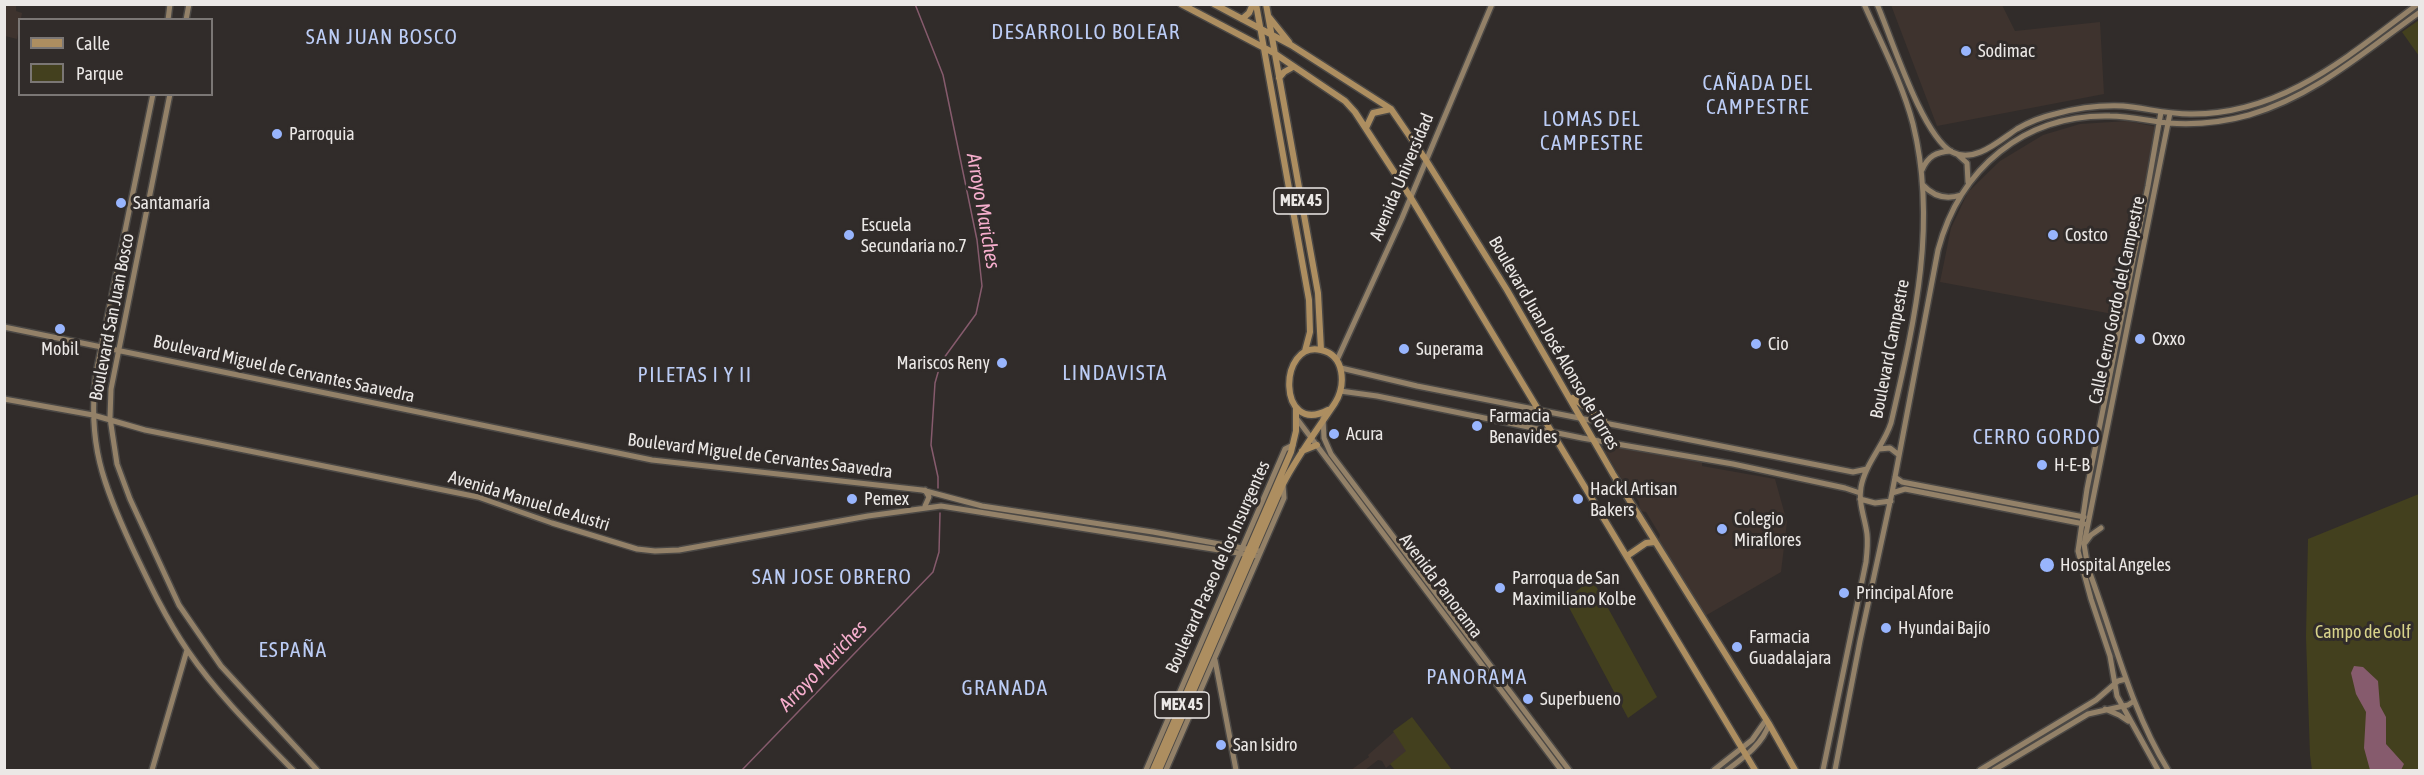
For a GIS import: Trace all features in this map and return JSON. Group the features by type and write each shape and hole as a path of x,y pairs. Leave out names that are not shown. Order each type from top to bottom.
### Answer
{"main road":[{"path":"1181,4 1264,47 1345,101 1366,129 1749,753 1755,771"},
{"name":"Boulevard Juan José Alonso de Torres","path":"1214,4 1291,45 1391,109 1426,160 1582,417 1654,542 1767,722 1795,771"},
{"path":"1242,19 1255,4"},
{"name":"MEX 45","path":"1255,4 1309,300 1310,332 1305,351"},
{"name":"MEX 45","path":"1266,4 1318,293 1321,350"},
{"path":"1268,17 1291,45"},
{"path":"1279,78 1293,67"},
{"path":"1366,129 1373,113 1391,109"},
{"path":"1321,350 1331,354 1341,368 1340,391 1329,410 1311,414 1296,408 1291,399 1289,380 1296,360 1305,351 1321,350"},
{"path":"1569,396 1604,421"},
{"name":"Boulevard Paseo de los Insurgentes","path":"1159,771 1212,649 1293,445 1297,419 1296,408"},
{"name":"Boulevard Paseo de los Insurgentes","path":"1153,771 1210,638 1283,484 1310,436 1329,410"},
{"path":"1301,451 1317,445"},
{"path":"1627,556 1646,543 1654,542"},
{"path":"1172,711 1184,700"}],"street":[{"name":"Avenida Universidad","path":"1337,360 1364,306 1492,4"},
{"name":"Boulevard Campestre","path":"1823,771 1859,598 1867,547 1860,496 1867,469 1887,436 1895,407 1924,253 1922,171 1912,122 1906,102 1864,4"},
{"path":"1877,4 1928,125 1937,139 1967,163 1968,184"},
{"path":"1922,171 1926,162 1933,155 1978,153 2019,128 2054,114 2074,109 2115,106 2170,113 2202,114 2226,111 2283,96 2324,72 2418,4"},
{"name":"Boulevard Campestre","path":"1835,771 1868,599 1891,501 1938,250 1948,218 1968,184 1982,166 2009,144 2040,127 2056,122 2107,116 2168,123 2227,119 2247,116 2286,103 2312,90 2420,12"},
{"name":"Boulevard San Juan Bosco","path":"153,96 101,347 93,415 96,453 116,512 152,589 187,650 220,692 294,771"},
{"name":"Boulevard San Juan Bosco","path":"170,96 111,388 110,420 114,451 124,484 186,618 238,686 317,771"},
{"name":"Calle Cerro Gordo del Campestre","path":"2161,112 2082,516 2088,568 2138,714 2168,771"},
{"name":"Calle Cerro Gordo del Campestre","path":"2158,771 2129,720 2114,685 2110,656 2079,561 2078,551 2084,524 2089,518 2170,113"},
{"path":"1923,185 1939,197 1961,195"},
{"name":"Boulevard Miguel de Cervantes Saavedra","path":"4,327 652,460 925,490 982,506 1136,529 1250,552"},
{"path":"1341,368 1380,378 1853,472 1867,469"},
{"path":"1340,391 1377,396 1732,464 1845,488 1875,503 1891,501"},
{"name":"Avenida Manuel de Austri","path":"4,399 93,415 145,430 478,497 595,537 655,551 679,550 925,506 949,506"},
{"name":"Avenida Panorama","path":"1323,418 1324,438 1331,454 1569,771"},
{"name":"Avenida Panorama","path":"1297,419 1561,771"},
{"path":"1879,449 1890,448 1899,455"},
{"path":"1895,476 1900,482 2089,518"},
{"path":"1892,493 1905,489 2084,524"},
{"path":"925,490 929,497 925,506"},
{"path":"947,498 949,506 1250,552"},
{"path":"2066,514 2084,502"},
{"path":"2084,544 2101,528"},
{"name":"Boulevard Paseo de los Insurgentes","path":"1146,771 1208,627 1250,552"},
{"name":"Boulevard Paseo de los Insurgentes","path":"1166,771 1215,660 1250,552"},
{"path":"1859,598 1868,599"},
{"path":"1208,627 1236,771"},
{"path":"152,771 187,650"},
{"path":"1980,771 2096,700 2119,680 2126,679"},
{"path":"1994,771 2081,718 2103,709 2122,706 2134,701"},
{"path":"2103,709 2129,720 2130,710 2135,710 2138,714"},
{"path":"1714,771 1744,747 1767,722"},
{"path":"1727,771 1749,753 1764,734 1767,722"}],"shaded area":[{"path":"4,5 16,5 16,11 22,13 21,18 18,18 17,39 5,36"},
{"path":"1891,5 2002,5 2015,31 2100,22 2104,94 1937,126"},
{"path":"2127,121 2157,127 2118,315 1940,282 1951,228 1968,192 2000,161 2043,135 2080,124"},
{"name":"Colegio Miraflores","path":"1610,446 1702,462 1702,466 1775,479 1787,522 1781,572 1705,616 1658,540 1660,535 1646,512 1640,511 1639,502 1632,490 1629,492 1605,451"},
{"path":"2354,666 2363,667 2378,681 2380,706 2386,717 2386,744 2404,764 2401,770 2370,770 2364,748 2366,712 2356,694 2351,673"},
{"path":"1394,732 1407,751 1386,768 1382,761 1378,760 1365,770 1351,770 1369,757 1368,755"}],"green space":[{"path":"2419,20 2419,56 2402,32"},
{"name":"Campo de Golf","path":"2419,494 2419,770 2312,770 2306,637 2308,539"},
{"path":"1592,579 1657,697 1628,718 1565,600"},
{"path":"1412,717 1452,770 1395,770 1390,764 1406,751 1393,731"}],"waterway":[{"name":"Arroyo Mariches","path":"915,4 943,75 977,240 982,286 976,314 941,362 935,383 931,445 938,488"},
{"name":"Arroyo Mariches","path":"742,770 933,572 939,552 940,513"}],"place":[{"name":"Sodimac","path":"1966,51"},
{"name":"Parroquia","path":"277,134"},
{"name":"Santamaría","path":"121,203"},
{"name":"Escuela Secundaria no.7","path":"849,235"},
{"name":"Costco","path":"2053,235"},
{"name":"Mobil","path":"60,329"},
{"name":"Oxxo","path":"2140,339"},
{"name":"Cio","path":"1756,344"},
{"name":"Superama","path":"1404,349"},
{"name":"Mariscos Reny","path":"1002,363"},
{"name":"Farmacia Benavides","path":"1477,426"},
{"name":"Acura","path":"1334,434"},
{"name":"H-E-B","path":"2042,465"},
{"name":"Pemex","path":"852,499"},
{"name":"Hackl Artisan Bakers","path":"1578,499"},
{"name":"Colegio Miraflores","path":"1722,529"},
{"name":"Hospital Angeles","path":"2047,565"},
{"name":"Parroqua de San Maximiliano Kolbe","path":"1500,588"},
{"name":"Principal Afore","path":"1844,593"},
{"name":"Hyundai Bajío","path":"1886,628"},
{"name":"Farmacia Guadalajara","path":"1737,647"},
{"name":"Superbueno","path":"1528,699"},
{"name":"San Isidro","path":"1221,745"}],"district":[{"name":"DESARROLLO BOLEAR","path":"1086,32"},
{"name":"SAN JUAN BOSCO","path":"382,37"},
{"name":"CAÑADA DEL CAMPESTRE","path":"1758,95"},
{"name":"LOMAS DEL CAMPESTRE","path":"1592,131"},
{"name":"LINDAVISTA","path":"1115,373"},
{"name":"PILETAS I Y II","path":"695,375"},
{"name":"CERRO GORDO","path":"2037,437"},
{"name":"SAN JOSE OBRERO","path":"832,577"},
{"name":"ESPAÑA","path":"293,650"},
{"name":"PANORAMA","path":"1477,677"},
{"name":"GRANADA","path":"1005,688"}]}
